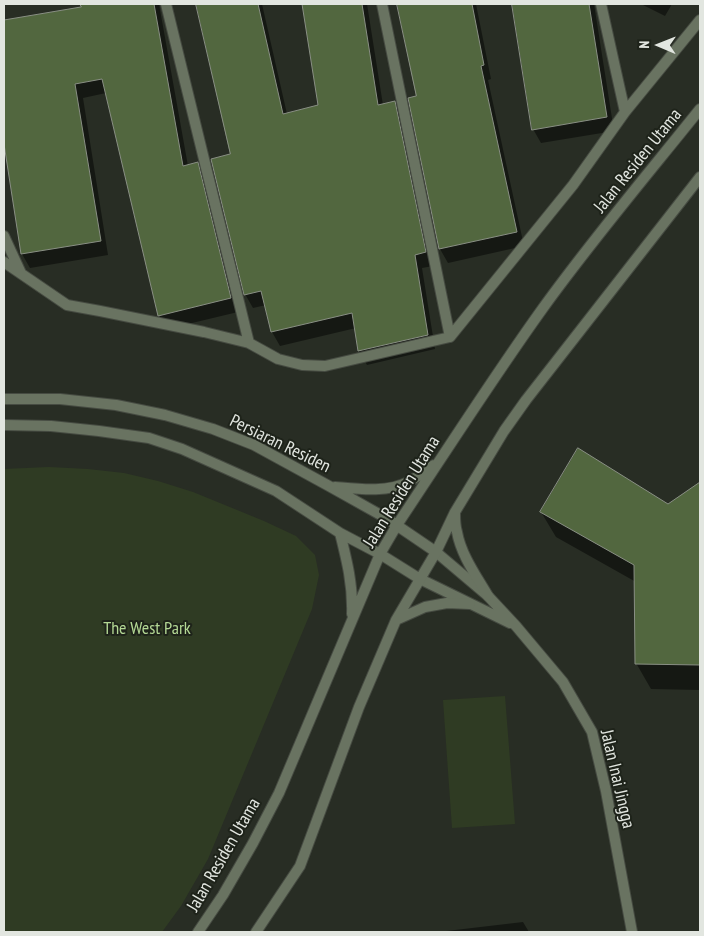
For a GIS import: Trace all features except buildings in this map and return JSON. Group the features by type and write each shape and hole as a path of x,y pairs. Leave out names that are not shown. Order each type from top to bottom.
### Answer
{"street":[{"path":"166,4 249,343"},
{"path":"382,4 450,338"},
{"path":"601,4 625,112"},
{"path":"4,262 67,305 249,343 278,359 302,365 325,366 450,338 574,185 625,112 700,20"},
{"name":"Jalan Residen Utama","path":"198,932 223,896 279,793 380,554 397,525 506,359 544,306 626,200 700,109"},
{"path":"256,932 300,866 359,707 396,620 436,552 455,512 504,431 526,400 700,177"},
{"path":"4,236 22,274"},
{"name":"Persiaran Residen","path":"4,399 60,400 116,405 165,415 213,429 254,445 329,486 397,525 436,552"},
{"path":"4,425 51,426 100,431 149,438 182,448 276,491 340,533 380,554 420,579"},
{"path":"329,486 362,489 392,488 408,482 440,460"},
{"path":"455,512 457,533 461,545 488,596"},
{"path":"340,533 351,577 351,623"},
{"name":"Jalan Inai Jingga","path":"436,552 488,596 516,626 563,682 592,732 606,791 632,932"},
{"name":"Jalan Inai Jingga","path":"420,579 516,626"},
{"path":"396,620 425,607 470,604"}],"green space":[{"name":"The West Park","path":"49,467 124,473 193,492 296,536 315,555 319,575 312,609 208,859 181,906 162,932 4,932 4,469"},
{"path":"505,696 515,824 452,828 443,700"}]}
